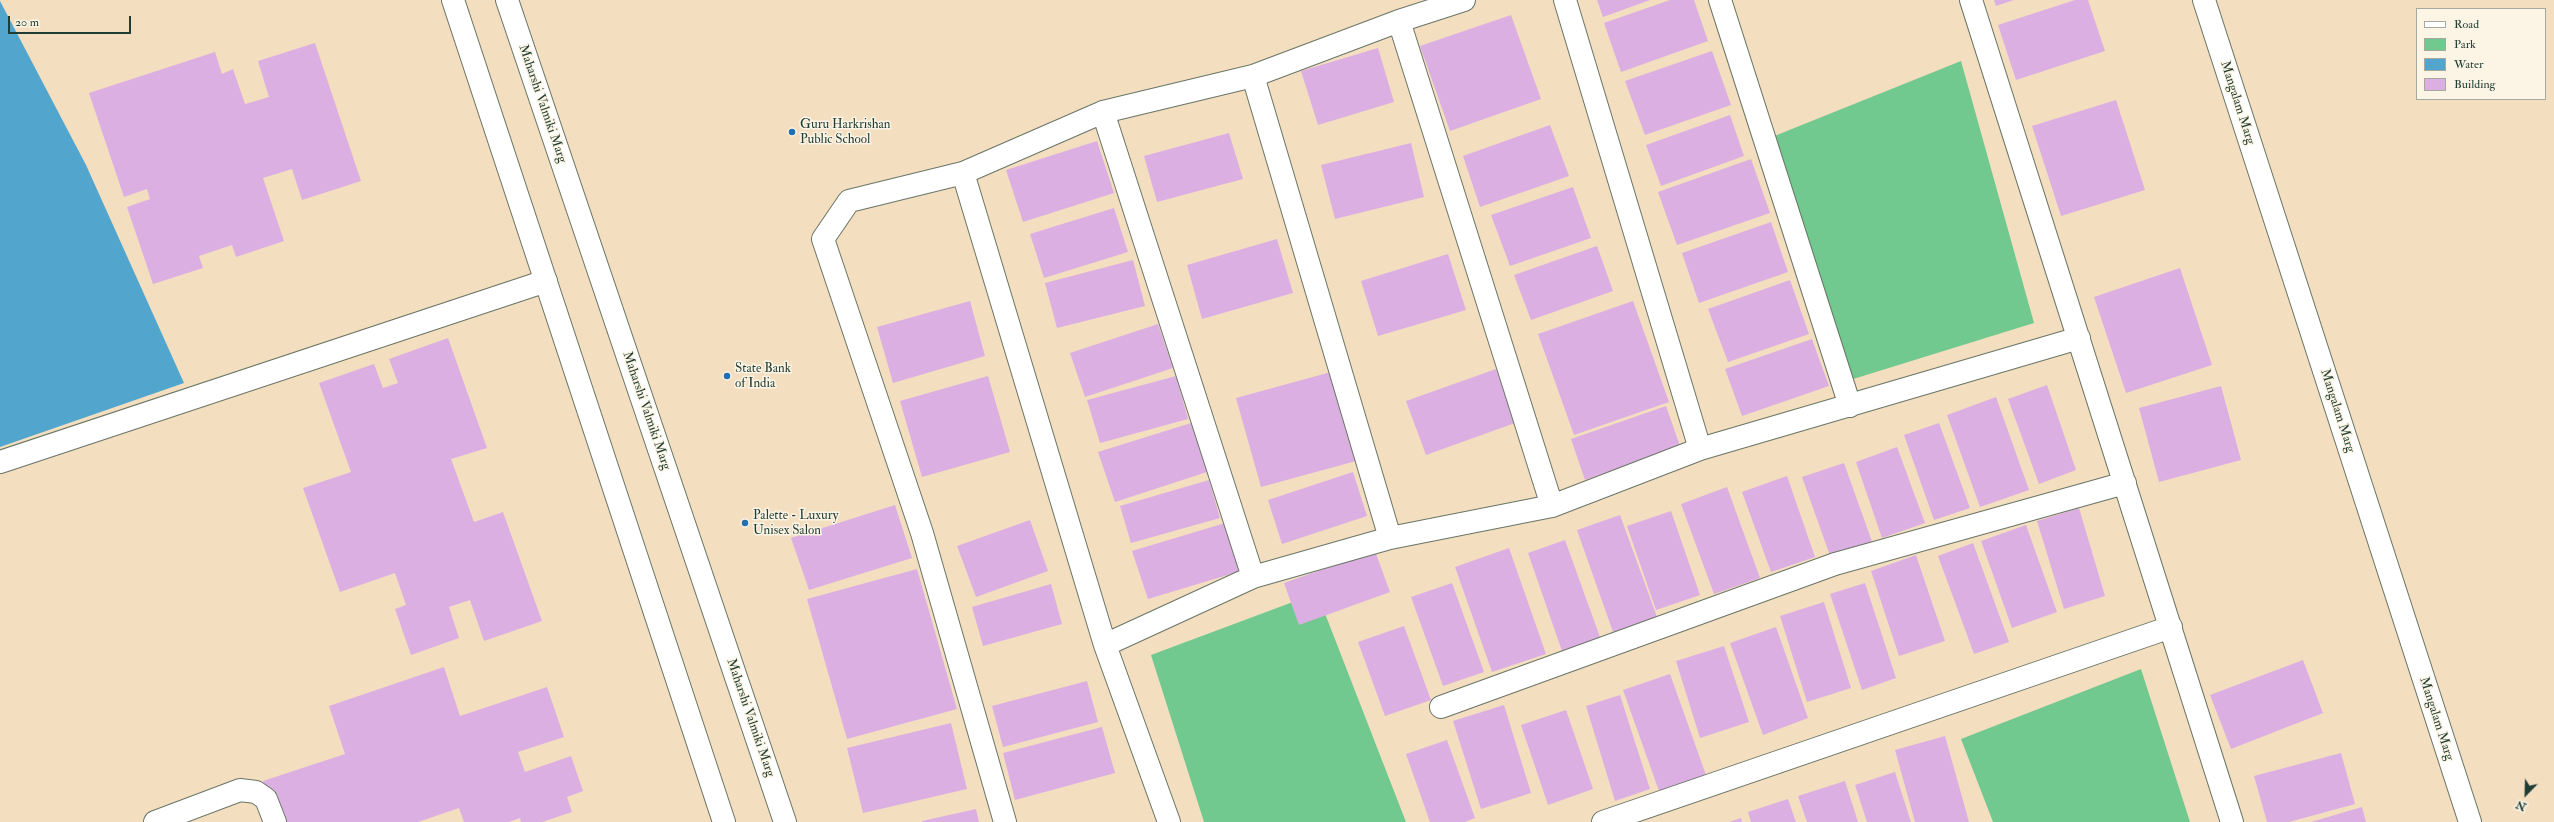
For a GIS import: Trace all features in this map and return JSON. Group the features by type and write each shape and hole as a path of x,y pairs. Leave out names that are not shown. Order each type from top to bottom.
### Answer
{"street":[{"path":"453,0 724,822"},
{"name":"Maharshi Valmiki Marg","path":"507,0 785,822"},
{"path":"1005,822 922,533 823,238 849,201 963,173 1104,112 1253,76 1399,21 1464,0"},
{"path":"1565,0 1700,449"},
{"path":"1720,0 1850,406"},
{"path":"1971,0 2232,822"},
{"name":"Mangalam Marg","path":"2204,0 2470,822"},
{"path":"1399,21 1552,506"},
{"path":"1253,76 1390,538"},
{"path":"1104,112 1253,577"},
{"path":"963,173 1105,645 1170,822"},
{"path":"0,462 546,281"},
{"path":"1105,645 1253,577 1390,538 1552,506 1700,449 2079,338"},
{"path":"1441,707 1836,564 2125,483"},
{"path":"1603,822 2171,628"},
{"path":"155,822 244,790 256,792 266,799 275,822"}],"green space":[{"path":"1961,61 2034,323 1850,380 1762,141"},
{"path":"1317,593 1406,822 1204,822 1151,655"},
{"path":"2141,669 2190,822 1993,822 1961,739"}],"water":[{"path":"0,1 86,165 184,383 0,447"}],"building":[{"path":"1597,0 1650,0 1603,17"},
{"path":"1670,0 1694,0 1708,41 1621,72 1604,23"},
{"path":"1994,0 2014,0 1996,6"},
{"path":"2075,0 2088,0 2105,51 2016,80 1998,25"},
{"path":"1511,15 1541,99 1450,131 1420,46"},
{"path":"315,43 361,181 302,200 292,169 263,178 284,241 236,257 232,245 199,256 203,268 153,284 127,207 150,199 147,189 124,197 89,93 215,52 222,74 233,69 245,104 269,97 258,61"},
{"path":"1378,48 1394,102 1318,125 1301,71"},
{"path":"1712,51 1731,105 1645,135 1625,81"},
{"path":"2116,100 2145,190 2061,216 2032,126"},
{"path":"1730,115 1744,156 1661,186 1646,145"},
{"path":"1550,125 1569,176 1480,207 1463,156"},
{"path":"1229,133 1243,179 1157,202 1144,156"},
{"path":"1097,141 1114,193 1023,222 1006,170"},
{"path":"1411,143 1424,197 1335,219 1321,165"},
{"path":"1751,159 1770,213 1677,245 1658,192"},
{"path":"1573,187 1591,238 1510,266 1491,215"},
{"path":"1114,208 1128,252 1044,278 1030,234"},
{"path":"1771,222 1788,272 1699,303 1682,253"},
{"path":"1277,239 1293,293 1202,319 1187,265"},
{"path":"1597,246 1613,291 1531,320 1514,275"},
{"path":"1448,254 1466,310 1378,336 1361,281"},
{"path":"1133,260 1145,306 1057,328 1045,283"},
{"path":"2180,268 2212,365 2126,393 2094,297"},
{"path":"1790,280 1809,334 1728,362 1708,309"},
{"path":"970,301 985,356 893,383 877,327"},
{"path":"1633,301 1669,402 1574,435 1538,334"},
{"path":"1158,324 1173,368 1085,397 1070,353"},
{"path":"448,338 487,448 451,459 474,522 503,512 542,621 484,641 470,600 449,607 459,638 411,655 395,609 406,605 395,573 340,592 303,488 351,472 319,383 374,364 383,388 398,383 389,359"},
{"path":"1812,339 1829,386 1742,416 1725,369"},
{"path":"1496,369 1515,423 1426,455 1406,401"},
{"path":"1331,372 1356,461 1261,487 1236,398"},
{"path":"988,376 1010,452 922,477 900,401"},
{"path":"1176,376 1188,419 1100,443 1087,400"},
{"path":"2047,385 2076,470 2039,484 2008,399"},
{"path":"2221,386 2241,460 2159,482 2139,408"},
{"path":"1996,397 2029,490 1980,507 1947,415"},
{"path":"1666,406 1680,446 1585,480 1571,439"},
{"path":"1191,423 1207,472 1115,502 1098,452"},
{"path":"1939,423 1970,508 1934,520 1904,435"},
{"path":"1897,447 1925,523 1882,538 1856,462"},
{"path":"1844,463 1875,550 1833,564 1802,477"},
{"path":"1353,472 1367,516 1282,544 1268,500"},
{"path":"1787,476 1815,557 1771,572 1742,492"},
{"path":"1209,480 1220,518 1131,543 1120,506"},
{"path":"1727,487 1760,578 1714,594 1681,504"},
{"path":"895,505 912,558 809,590 791,538"},
{"path":"2079,508 2105,596 2064,609 2037,521"},
{"path":"1671,511 1700,595 1656,610 1627,526"},
{"path":"1620,515 1657,617 1613,632 1577,530"},
{"path":"1030,520 1048,571 976,597 957,546"},
{"path":"1225,523 1241,571 1148,599 1132,551"},
{"path":"2026,525 2057,612 2012,628 1981,541"},
{"path":"1565,540 1601,640 1563,654 1528,553"},
{"path":"1973,543 2009,642 1974,654 1938,556"},
{"path":"1509,548 1546,654 1492,672 1455,567"},
{"path":"1375,551 1390,592 1299,625 1284,583"},
{"path":"1916,555 1945,641 1899,656 1871,571"},
{"path":"917,569 957,709 847,739 807,599"},
{"path":"1452,583 1484,672 1443,686 1411,597"},
{"path":"1865,583 1896,678 1862,690 1830,594"},
{"path":"1051,584 1062,624 983,646 972,607"},
{"path":"1824,602 1851,688 1807,702 1780,616"},
{"path":"1404,626 1431,700 1385,716 1358,642"},
{"path":"1776,627 1808,718 1763,735 1730,643"},
{"path":"1724,646 1749,722 1700,738 1676,661"},
{"path":"2303,660 2323,713 2231,749 2210,695"},
{"path":"444,667 460,716 547,687 564,737 518,752 525,772 571,756 583,791 567,797 572,812 542,822 521,822 520,818 509,822 464,822 459,808 418,822 277,822 263,781 345,754 329,706"},
{"path":"1670,674 1706,775 1659,791 1623,690"},
{"path":"1087,681 1098,722 1003,747 992,706"},
{"path":"1620,695 1650,789 1615,801 1586,706"},
{"path":"1504,705 1531,793 1481,809 1453,721"},
{"path":"1566,710 1593,789 1548,805 1521,725"},
{"path":"951,723 967,789 863,813 847,748"},
{"path":"1102,727 1115,773 1015,800 1003,753"},
{"path":"1945,736 1969,822 1915,822 1895,750"},
{"path":"1447,740 1475,818 1465,822 1430,822 1406,754"},
{"path":"2341,753 2355,804 2289,822 2267,822 2254,776"},
{"path":"1895,772 1911,822 1867,822 1855,785"},
{"path":"1845,781 1858,822 1807,822 1798,796"},
{"path":"1788,799 1796,822 1751,822 1748,812"},
{"path":"2362,807 2366,822 2311,822"},
{"path":"976,809 979,822 922,822 922,821"},
{"path":"1741,818 1742,822 1729,822"}],"place":[{"name":"Guru Harkrishan Public School","path":"792,132"},
{"name":"State Bank of India","path":"727,376"},
{"name":"Palette - Luxury Unisex Salon","path":"745,523"}]}
